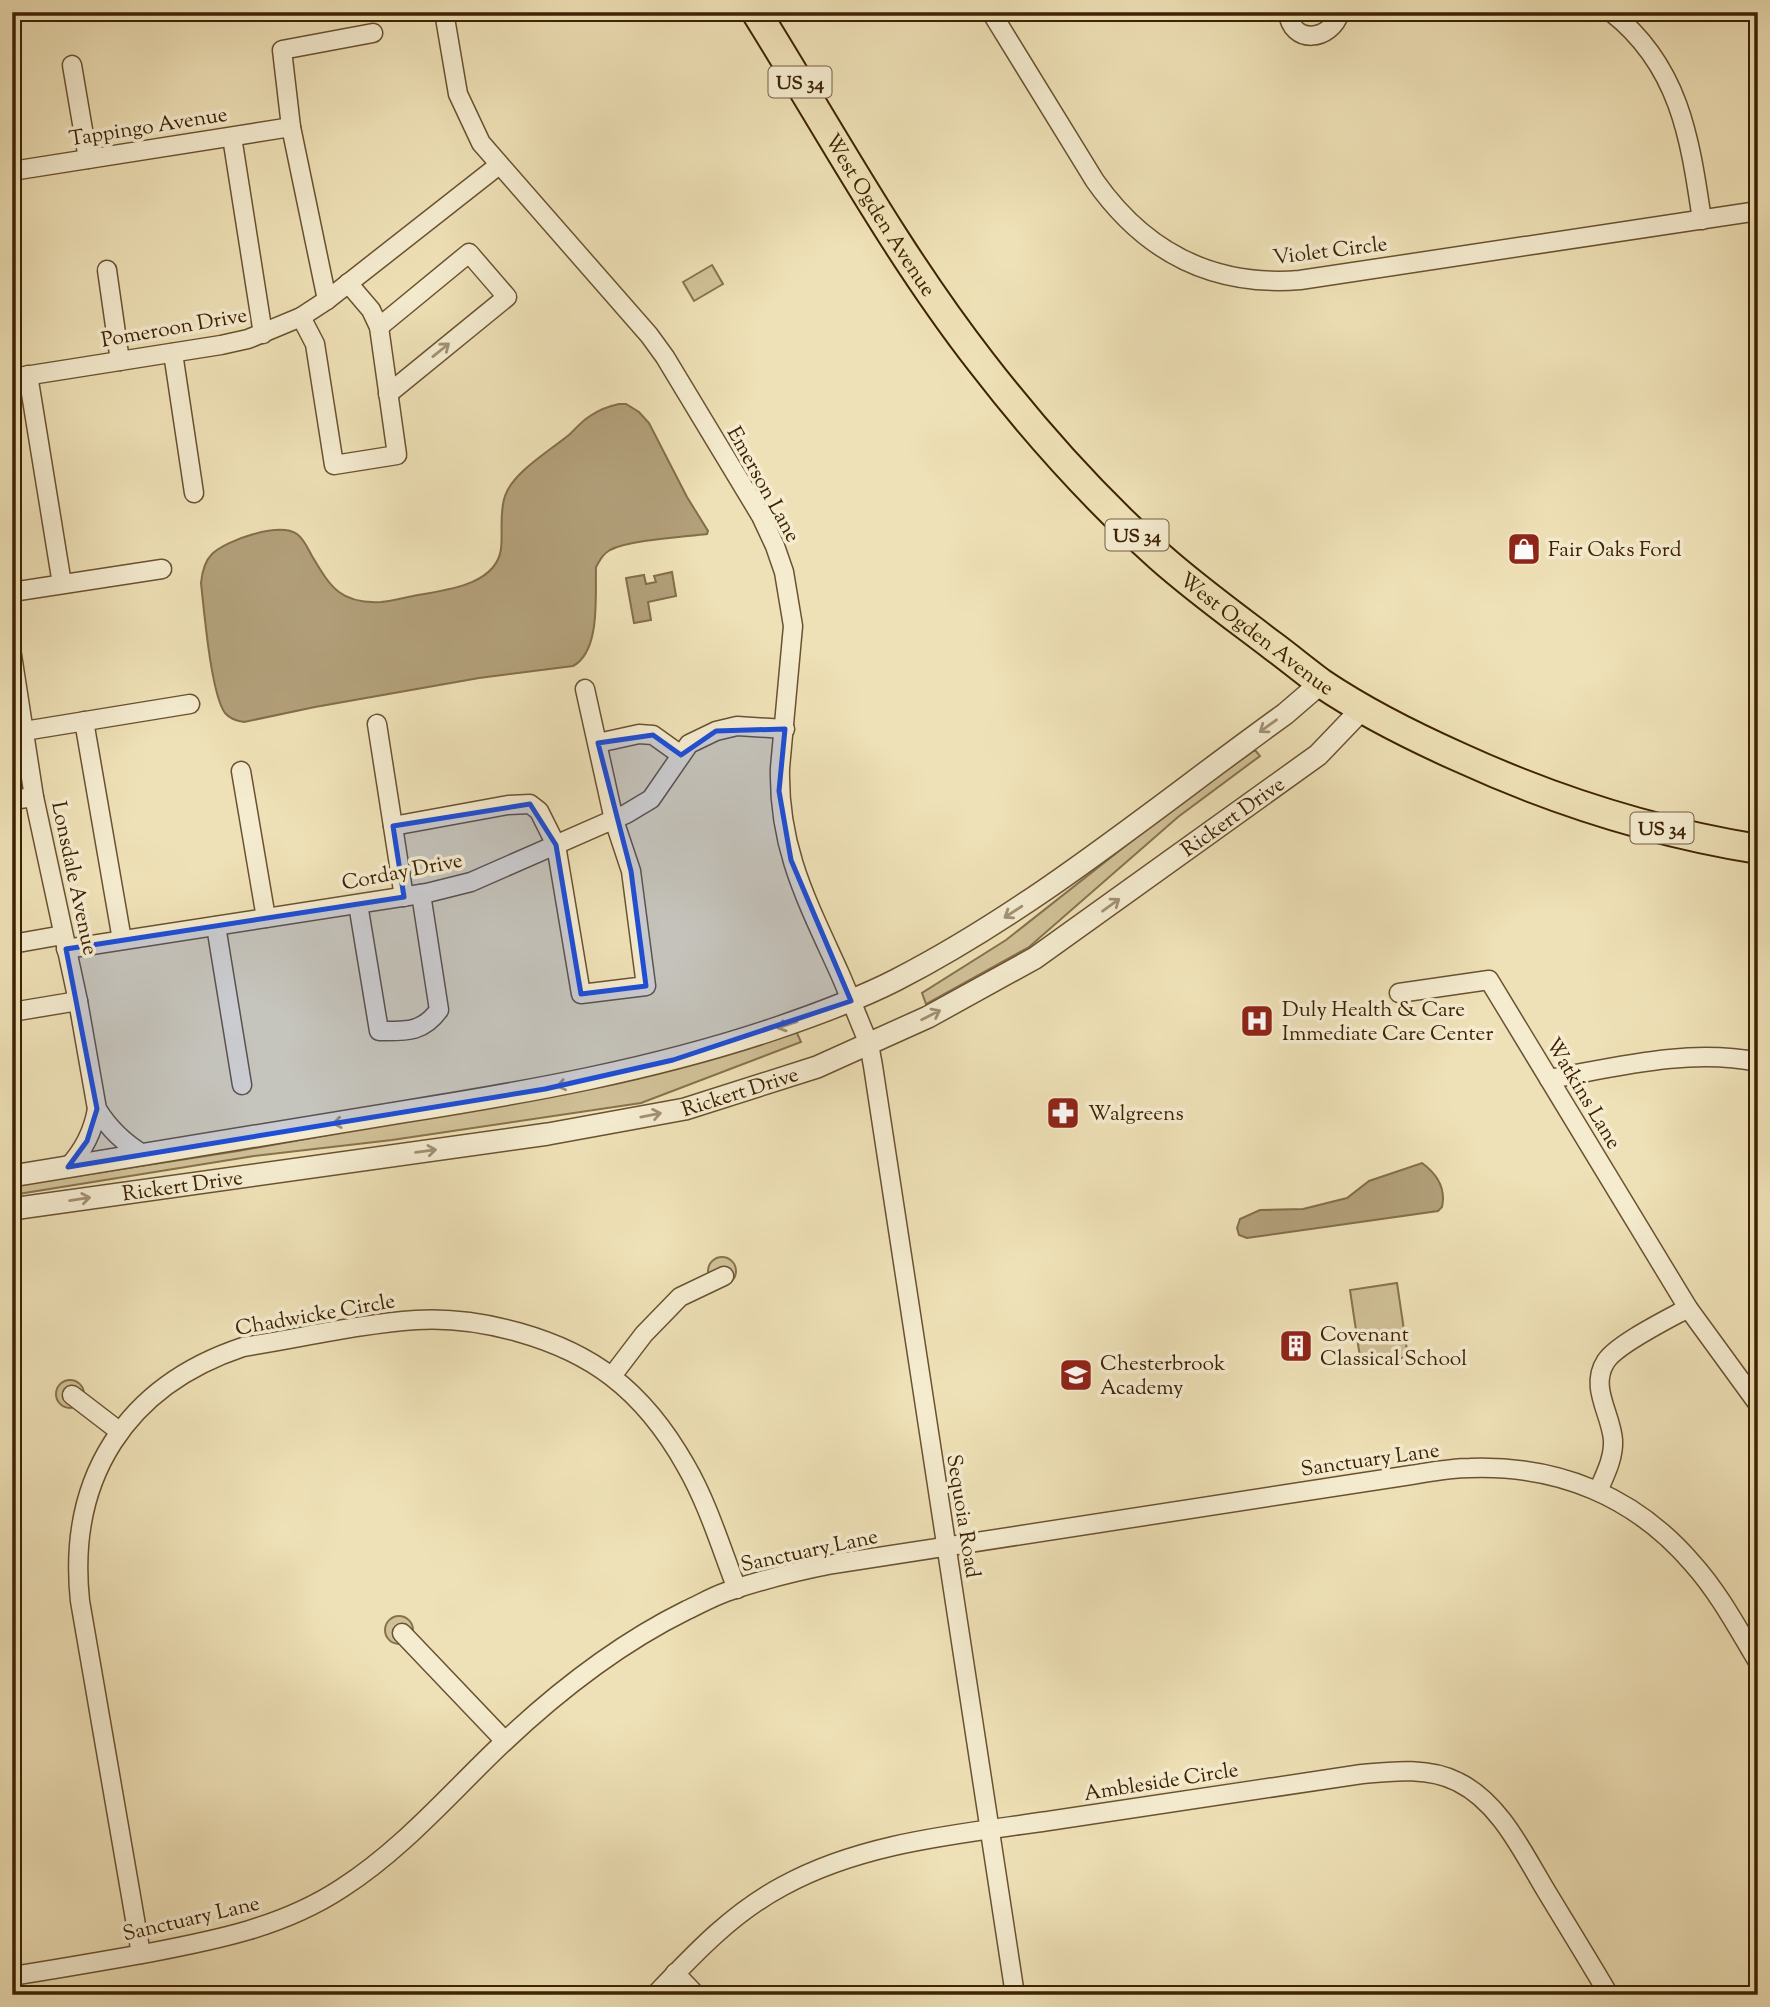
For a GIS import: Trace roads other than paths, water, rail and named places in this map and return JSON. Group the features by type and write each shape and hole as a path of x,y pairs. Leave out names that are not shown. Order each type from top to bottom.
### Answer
{"main road":[{"name":"West Ogden Avenue","path":"756,12 937,303 1035,430 1083,482 1162,559 1321,683 1418,738 1552,797 1637,822 1758,849"}],"street":[{"name":"Emerson Lane","path":"444,12 458,94 481,143 649,335 761,516 775,546 784,572 793,626 779,792 783,828 791,860 869,1044"},
{"name":"Violet Circle","path":"990,12 1113,206 1141,233 1162,248 1192,264 1222,275 1261,281 1300,280 1758,212"},
{"path":"1288,12 1296,29 1307,36 1320,36 1330,30 1338,21 1340,12"},
{"path":"1611,12 1648,50 1673,92 1688,133 1702,220"},
{"path":"327,300 291,127 282,50 373,33"},
{"path":"72,65 88,159"},
{"name":"Tappingo Avenue","path":"12,171 291,127"},
{"path":"232,136 263,334"},
{"name":"Pomeroon Drive","path":"20,376 221,345 263,334 301,317 327,300 499,165"},
{"path":"379,327 469,253 507,296 388,394"},
{"path":"107,270 120,361"},
{"path":"301,317 315,344 334,465 397,455 379,327 371,310 348,283"},
{"path":"173,353 194,493"},
{"path":"20,376 62,584"},
{"path":"12,592 162,569"},
{"name":"Lonsdale Avenue","path":"12,655 18,732 78,1001 97,1109 94,1127 78,1156 68,1167"},
{"name":"Rickert Drive","path":"12,1176 545,1089 626,1072 741,1040 851,1001 938,957 1047,890 1284,714 1321,683"},
{"path":"393,826 508,805 530,804 539,811 556,845 580,994 646,986 631,871 614,820 585,689"},
{"path":"18,732 190,704"},
{"name":"Rickert Drive","path":"12,1209 548,1134 685,1109 817,1067 928,1017 1035,958 1318,755 1363,708"},
{"path":"84,721 122,940"},
{"path":"358,904 379,1031 410,1031 430,1022 439,1010 413,895 393,826 377,723"},
{"name":"Corday Drive","path":"12,944 122,940 413,895 471,882 614,820 651,799 689,744 716,731 737,726 785,729"},
{"path":"597,743 639,734 653,735 681,755"},
{"path":"241,771 266,918"},
{"path":"12,800 34,797"},
{"path":"216,926 242,1085"},
{"name":"Watkins Lane","path":"1399,993 1489,979 1688,1308 1758,1404"},
{"path":"12,1012 78,1001"},
{"name":"Sequoia Road","path":"869,1044 1015,1995"},
{"path":"1549,1079 1674,1059 1715,1057 1758,1062"},
{"name":"Lonsdale Avenue","path":"97,1109 106,1124 122,1140 144,1155"},
{"path":"612,1376 644,1334 680,1297 724,1276"},
{"path":"1598,1491 1613,1454 1613,1437 1599,1388 1606,1361 1617,1350 1688,1308"},
{"name":"Chadwicke Circle","path":"141,1954 77,1576 77,1548 93,1484 119,1431 140,1408 182,1374 217,1356 243,1347 397,1322 419,1320 482,1323 538,1338 572,1353 612,1376 654,1420 686,1466 737,1589"},
{"path":"72,1395 119,1431"},
{"name":"Sanctuary Lane","path":"12,1976 219,1939 257,1929 303,1910 341,1889 401,1843 505,1741 579,1677 612,1653 659,1624 723,1593 794,1572 833,1564 1468,1468 1536,1472 1566,1478 1598,1491 1645,1519 1693,1564 1713,1590 1758,1662"},
{"path":"402,1633 505,1741"},
{"name":"Ambleside Circle","path":"654,1995 721,1927 755,1902 831,1863 878,1849 989,1830 1362,1774 1398,1771 1437,1774 1458,1782 1473,1792 1504,1823 1609,1995"},
{"path":"675,1973 696,1995"}],"place":[{"name":"Fair Oaks Ford","path":"1524,549"},
{"name":"Duly Health & Care Immediate Care Center","path":"1257,1021"},
{"name":"Walgreens","path":"1063,1113"},
{"name":"Covenant Classical School","path":"1296,1346"},
{"name":"Chesterbrook Academy","path":"1076,1375"}]}
